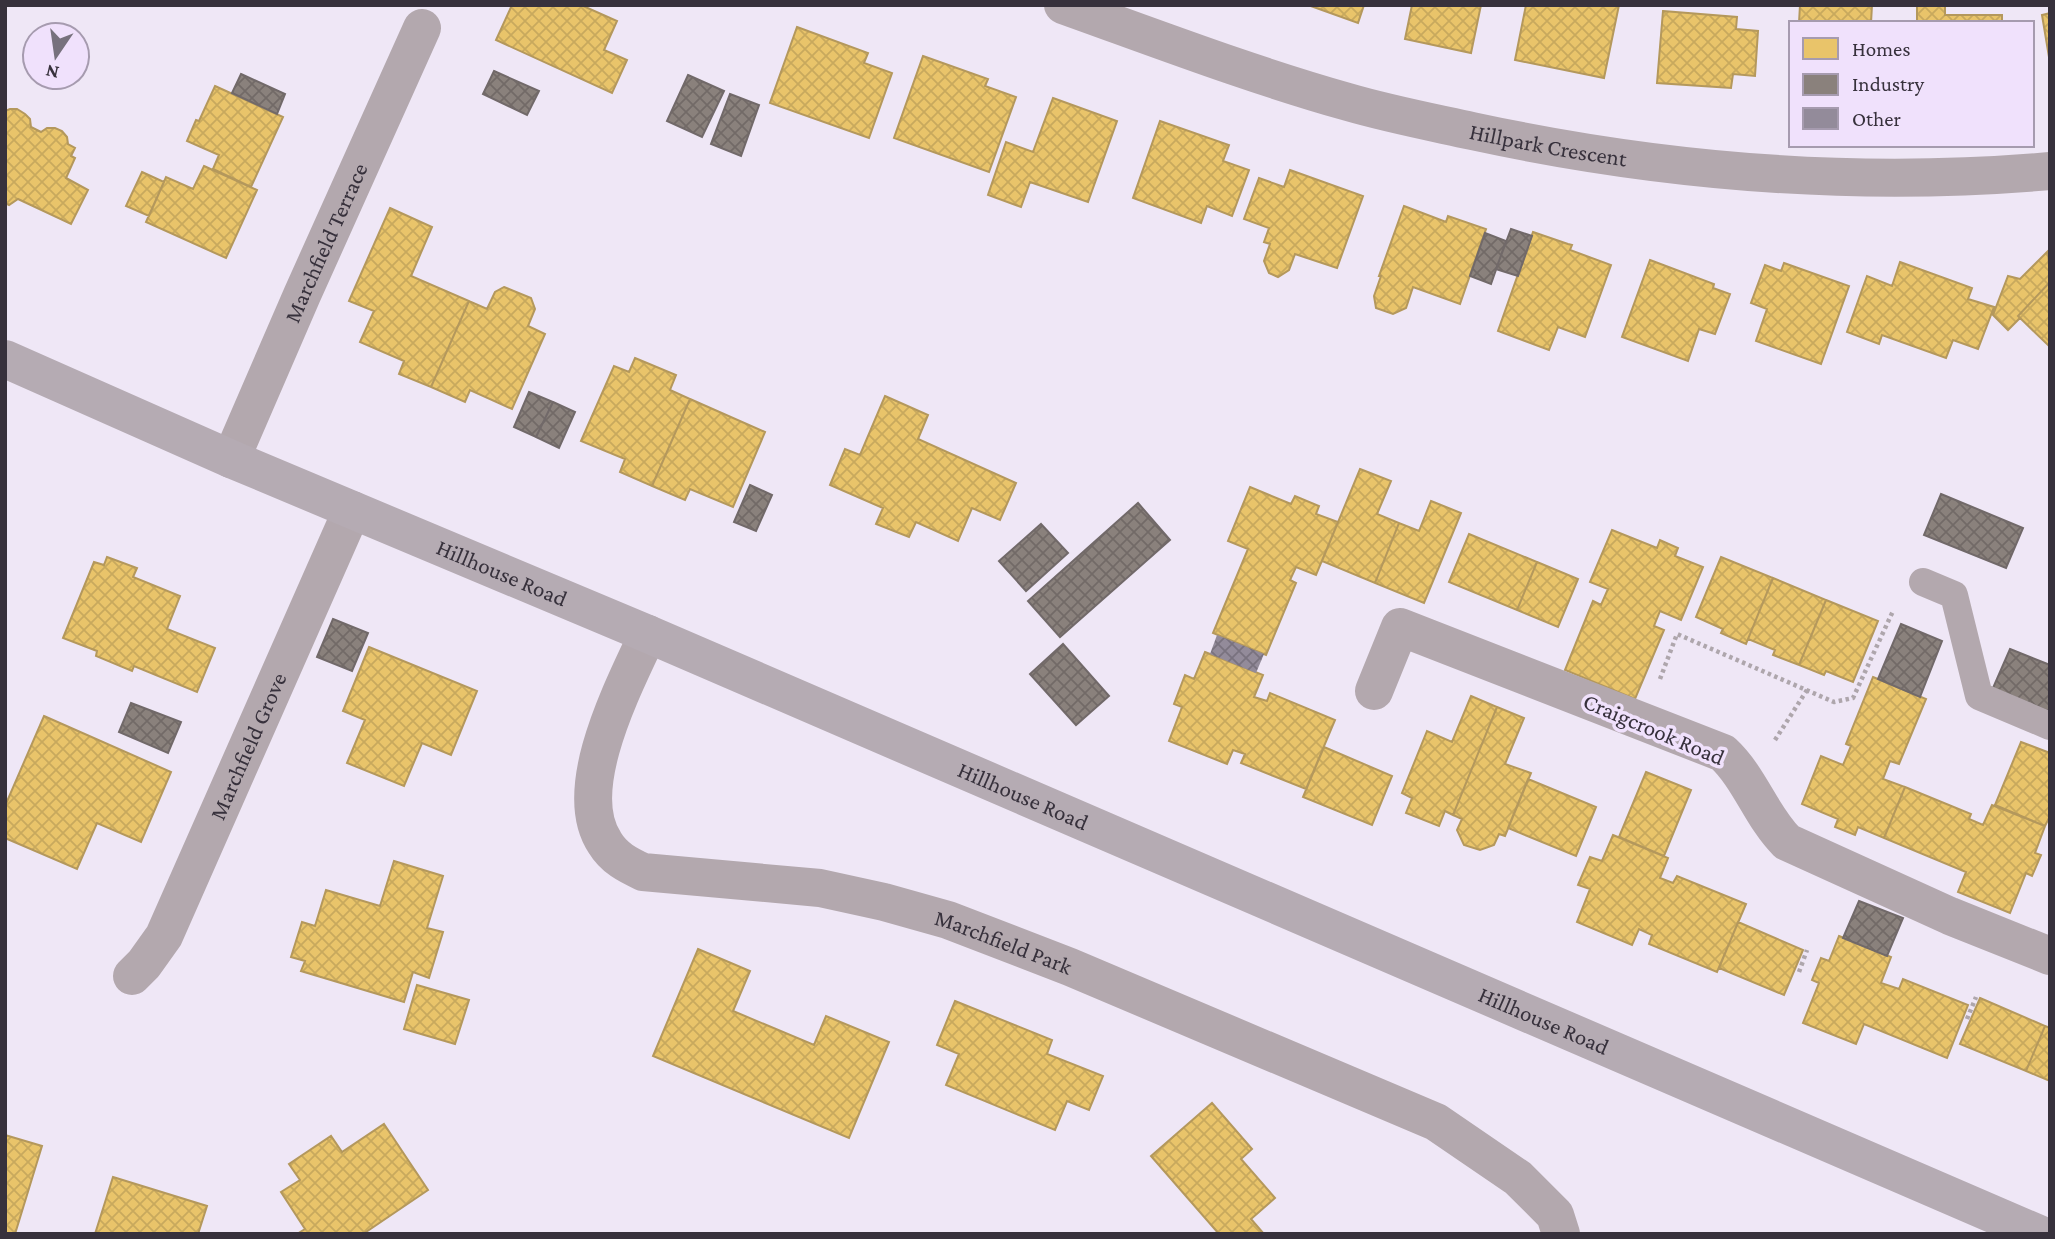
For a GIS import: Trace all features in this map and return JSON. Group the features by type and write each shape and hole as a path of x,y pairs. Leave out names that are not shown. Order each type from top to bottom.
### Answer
{"main road":[{"name":"Hillhouse Road","path":"5,359 231,459 648,634 2039,1234"}],"street":[{"name":"Hillpark Crescent","path":"1063,5 1292,86 1420,120 1545,147 1671,165 1785,176 1905,178 2050,171"},
{"name":"Marchfield Terrace","path":"231,459 422,28"},
{"name":"Marchfield Grove","path":"132,976 164,936 352,510"},
{"name":"Craigcrook Road","path":"1374,691 1400,627 1723,754 1734,763 1772,826 1787,842 1950,916 2050,956"},
{"name":"Marchfield Park","path":"648,634 606,729 594,784 593,815 598,831 615,856 626,864 643,872 820,888 884,902 948,920 1070,967 1436,1122 1518,1178 1555,1215 1561,1234"}],"lane":[{"path":"1923,582 1954,595 1979,696 2050,726"}],"path":[{"path":"1644,723 1677,634 1834,702 1853,698 1890,614 1923,582"},
{"path":"1799,972 1807,950"},
{"path":"1967,1019 1976,997"}],"building: Homes":[{"path":"512,5 581,5 617,21 604,50 627,60 612,93 496,40"},
{"path":"1308,5 1364,5 1358,23"},
{"path":"1412,5 1481,5 1471,53 1405,39"},
{"path":"1526,5 1619,5 1604,78 1515,60"},
{"path":"1800,5 1872,5 1871,21 1799,21"},
{"path":"1917,5 1945,5 1945,15 2002,15 2002,21 1917,21"},
{"path":"1663,11 1737,17 1736,29 1758,31 1755,76 1733,74 1731,88 1657,83"},
{"path":"2050,13 2050,63 2042,15"},
{"path":"797,27 868,53 864,63 892,73 869,138 770,103"},
{"path":"923,56 988,79 985,86 1016,97 989,172 894,138"},
{"path":"215,86 283,117 251,187 213,169 219,155 187,141"},
{"path":"1053,98 1117,121 1088,202 1030,182 1021,207 988,195 1006,142 1033,152"},
{"path":"17,109 25,114 30,119 31,127 41,132 47,128 62,131 68,144 75,148 71,156 75,158 66,178 88,190 71,224 18,199 9,205 5,203 5,111"},
{"path":"1160,121 1229,145 1223,161 1249,170 1232,216 1207,206 1201,223 1133,198"},
{"path":"204,166 257,190 226,258 146,222 166,177 193,189"},
{"path":"1290,170 1363,196 1337,268 1295,254 1289,270 1278,277 1269,273 1264,261 1270,244 1264,242 1269,228 1244,219 1259,178 1284,187"},
{"path":"142,172 164,182 149,216 126,206"},
{"path":"1404,206 1446,222 1448,216 1486,229 1460,304 1413,287 1406,308 1393,314 1376,308 1374,296 1379,276"},
{"path":"390,208 432,227 411,276 469,301 431,387 399,374 404,361 360,342 374,311 349,301"},
{"path":"1533,232 1572,245 1570,250 1611,265 1585,337 1558,327 1549,350 1498,331"},
{"path":"2048,251 2050,282 2008,330 1993,315 2008,276 2020,279"},
{"path":"1650,260 1714,284 1713,288 1730,294 1715,334 1699,329 1688,361 1622,337"},
{"path":"1900,262 1972,288 1968,299 1994,307 1978,349 1953,340 1946,358 1882,335 1879,344 1847,332 1867,276 1892,286"},
{"path":"1784,263 1849,286 1821,364 1756,341 1767,309 1751,303 1765,265 1781,271"},
{"path":"2050,282 2050,347 2018,316"},
{"path":"504,287 531,298 535,309 528,326 545,334 512,409 470,390 465,402 431,387 469,301 487,309 495,292"},
{"path":"635,358 676,375 670,390 690,399 652,486 620,472 625,459 581,441 614,366 629,372"},
{"path":"885,396 928,415 918,439 1016,483 1000,520 972,508 958,541 916,522 909,537 876,524 883,508 830,485 845,449 860,455"},
{"path":"690,399 765,432 733,507 690,489 685,500 652,486"},
{"path":"1360,469 1391,481 1377,514 1399,523 1375,583 1322,561"},
{"path":"1250,487 1291,504 1295,496 1319,506 1316,514 1338,522 1316,575 1296,567 1290,580 1296,583 1266,655 1213,633 1248,549 1228,541"},
{"path":"1431,501 1461,513 1424,603 1375,583 1399,523 1419,531"},
{"path":"1612,530 1657,548 1660,540 1678,548 1675,556 1703,567 1681,620 1660,611 1654,626 1664,630 1635,699 1565,670 1593,601 1601,605 1608,589 1590,582"},
{"path":"1469,534 1537,562 1517,610 1449,582"},
{"path":"107,557 137,568 133,577 180,596 167,629 215,648 197,692 134,666 132,671 96,656 97,651 63,638 94,562 104,565"},
{"path":"1721,557 1773,578 1746,644 1721,633 1723,629 1696,617"},
{"path":"1537,562 1578,579 1558,627 1517,610"},
{"path":"1773,578 1826,600 1799,665 1773,655 1775,650 1748,639"},
{"path":"1826,600 1878,621 1853,682 1826,671 1824,675 1799,665"},
{"path":"369,647 477,691 451,755 422,743 404,786 347,763 365,720 343,711"},
{"path":"1205,652 1263,675 1254,697 1267,701 1270,693 1335,720 1306,789 1241,763 1245,754 1233,750 1227,764 1169,741 1182,707 1174,704 1185,675 1194,679"},
{"path":"1873,677 1926,699 1899,764 1890,761 1883,779 1905,787 1884,838 1858,827 1855,835 1835,827 1838,819 1802,804 1821,756 1843,765 1851,746 1846,744"},
{"path":"1471,696 1497,707 1453,815 1445,811 1439,826 1406,813 1412,798 1402,793 1427,731 1452,742"},
{"path":"1497,707 1524,718 1505,764 1531,773 1505,836 1499,834 1494,845 1480,850 1464,845 1457,830 1462,819 1453,815"},
{"path":"44,716 171,772 141,842 97,823 77,869 5,838 5,806"},
{"path":"2021,742 2050,753 2050,816 2045,826 1995,805"},
{"path":"1324,747 1392,776 1372,825 1303,797"},
{"path":"1646,772 1691,790 1664,856 1619,837"},
{"path":"1528,779 1596,807 1576,856 1508,828"},
{"path":"1905,787 1971,814 1969,819 1983,825 1992,805 2045,826 2035,853 2041,855 2032,876 2026,873 2010,913 1958,892 1966,872 1884,838"},
{"path":"1613,835 1668,858 1660,878 1673,883 1677,876 1746,904 1717,972 1649,944 1652,935 1639,929 1632,945 1577,922 1590,889 1578,885 1590,857 1602,861"},
{"path":"394,861 443,876 427,928 443,932 429,978 413,972 404,1002 301,971 305,961 291,957 302,922 315,926 326,890 380,906"},
{"path":"1738,922 1803,950 1784,995 1719,968"},
{"path":"1839,936 1891,957 1881,983 1899,989 1903,979 1968,1005 1947,1058 1864,1024 1856,1044 1803,1023 1819,983 1812,980 1821,958 1829,961"},
{"path":"698,949 750,971 733,1011 814,1045 826,1016 889,1042 849,1138 653,1056"},
{"path":"417,985 469,1000 455,1044 404,1029"},
{"path":"1980,998 2045,1026 2026,1071 1960,1044"},
{"path":"955,1001 1052,1040 1047,1054 1103,1076 1089,1110 1067,1101 1055,1130 946,1085 959,1054 937,1045"},
{"path":"2045,1026 2050,1028 2050,1081 2026,1071"},
{"path":"1212,1103 1252,1149 1241,1159 1275,1198 1251,1219 1264,1234 1219,1234 1151,1156"},
{"path":"384,1124 428,1190 363,1234 297,1234 305,1229 281,1192 300,1180 289,1164 331,1136 342,1152"},
{"path":"5,1135 42,1146 15,1234 5,1234"},
{"path":"113,1177 207,1206 198,1234 95,1234"}],"building: Industry":[{"path":"494,71 539,91 527,115 483,94"},
{"path":"241,74 285,94 277,114 232,93"},
{"path":"688,75 724,91 702,137 667,121"},
{"path":"730,94 759,105 741,156 711,144"},
{"path":"1511,229 1532,236 1518,276 1496,269"},
{"path":"1485,233 1506,241 1491,284 1470,276"},
{"path":"529,392 553,402 536,437 514,427"},
{"path":"553,402 575,412 559,448 536,437"},
{"path":"750,485 772,495 756,531 734,522"},
{"path":"1941,494 2023,528 2006,568 1924,535"},
{"path":"1138,503 1170,540 1060,637 1028,601"},
{"path":"1041,524 1068,553 1026,591 999,561"},
{"path":"333,619 368,633 352,671 317,657"},
{"path":"1901,624 1942,641 1920,697 1878,679"},
{"path":"1063,644 1109,696 1076,725 1030,674"},
{"path":"2010,649 2050,665 2050,712 1993,688"},
{"path":"131,703 181,722 168,753 119,732"},
{"path":"1859,901 1903,918 1887,956 1843,938"}],"building: Other":[{"path":"1217,635 1264,654 1256,673 1210,654"}]}
